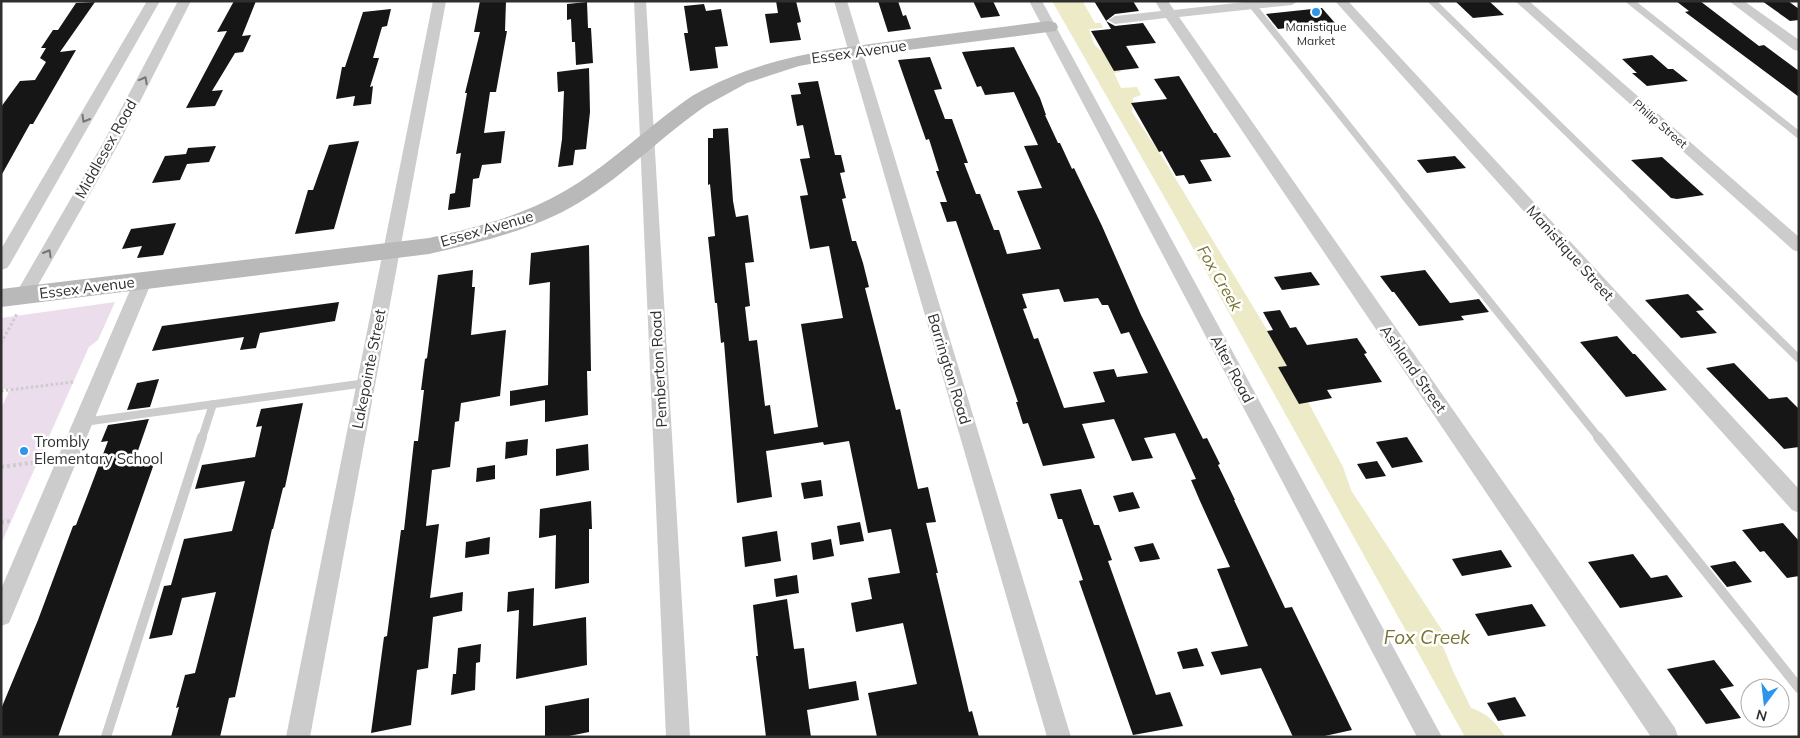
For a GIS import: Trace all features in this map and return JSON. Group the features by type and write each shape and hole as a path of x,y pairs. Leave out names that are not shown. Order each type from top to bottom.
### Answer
{"street":[{"path":"1,264 154,1"},
{"name":"Middlesex Road","path":"15,301 111,143 185,1"},
{"name":"Lakepointe Street","path":"298,737 440,1"},
{"name":"Pemberton Road","path":"640,1 678,737"},
{"name":"Barrington Road","path":"840,1 1059,737"},
{"name":"Alter Road","path":"1035,1 1430,737"},
{"path":"1115,20 1165,8 1292,1"},
{"name":"Manistique Street","path":"1341,1 1799,504"},
{"name":"Philip Street","path":"1521,1 1799,246"},
{"path":"1735,1 1799,47"},
{"name":"Ashland Street","path":"1165,8 1666,737"},
{"name":"Essex Avenue","path":"15,301 143,281 392,250 469,237 540,214 589,186 698,101 741,78 792,62 855,51 1049,27"},
{"path":"1,616 143,281"}],"lane":[{"path":"1432,1 1799,359"},
{"path":"1630,1 1799,135"},
{"path":"1251,3 1799,688"},
{"path":"84,422 367,383"},
{"path":"106,737 213,404"}],"path":[{"path":"1,343 15,301"},
{"path":"1,391 73,382"},
{"path":"1,467 38,462"},
{"path":"1,522 11,521"}],"shaded area":[{"name":"Trombly Elementary School","path":"115,302 98,340 89,347 1,544 1,409 10,389 1,389 1,318"}],"water":[{"name":"Fox Creek","path":"1052,1 1083,2 1095,23 1101,23 1103,28 1089,29 1094,44 1100,50 1108,49 1121,72 1114,73 1121,88 1137,87 1141,95 1133,98 1132,112 1163,158 1286,361 1343,467 1351,490 1449,641 1442,644 1471,708 1491,719 1505,737 1465,737 1174,214"}],"building":[{"path":"234,1 256,1 242,36 251,35 243,52 235,53 212,91 223,90 215,106 186,108 227,31 217,32"},
{"path":"480,1 506,1 505,31 507,31 496,92 490,92 484,133 505,131 501,163 482,165 479,178 473,179 470,207 448,210 450,194 455,193 461,153 456,154 467,93 465,93 480,32 474,32"},
{"path":"776,1 796,1 801,22 797,23 801,40 770,43 765,14 778,13"},
{"path":"878,1 898,1 903,16 906,15 911,29 888,32"},
{"path":"973,1 993,1 1000,16 981,18"},
{"path":"1094,1 1133,1 1139,11 1115,14 1106,21"},
{"path":"1455,1 1489,1 1504,15 1473,18"},
{"path":"1676,1 1700,1 1759,46 1764,45 1799,71 1799,97 1685,12 1689,11"},
{"path":"1762,1 1788,1 1799,9 1799,20 1790,21"},
{"path":"95,2 60,52 76,50 33,124 30,124 1,176 1,107 20,81 35,80 46,62 40,58 46,48 41,48 53,30 58,30 76,3"},
{"path":"587,2 588,28 591,28 593,63 576,65 575,42 572,42 571,19 567,20 567,4"},
{"path":"704,4 706,11 721,9 728,46 715,47 718,68 690,71 684,33 688,33 684,6"},
{"path":"1322,8 1335,23 1278,29 1266,14"},
{"path":"391,9 387,26 382,27 373,58 379,58 370,87 373,86 371,104 353,106 355,96 336,99 342,67 345,67 363,12"},
{"path":"1106,21 1115,26 1143,23 1156,43 1126,46 1139,68 1114,71 1091,31 1111,29"},
{"path":"1014,47 1040,98 1045,115 1058,143 1060,143 1072,169 1074,168 1102,226 1141,315 1203,439 1207,438 1220,464 1218,465 1285,608 1292,607 1352,730 1320,737 1293,737 1261,668 1221,675 1211,652 1248,646 1217,569 1230,567 1191,480 1196,479 1175,433 1144,438 1153,458 1132,461 1114,419 1082,424 1095,458 1043,466 1028,423 1023,424 1016,402 1018,402 956,221 947,222 940,202 947,202 936,171 939,171 929,139 926,140 898,60 930,57 942,89 934,90 945,119 952,119 968,163 964,163 976,194 980,194 994,230 999,230 1007,254 1041,249 1017,191 1042,188 1024,146 1038,145 1014,92 985,95 981,86 977,87 962,52","holes":["1059,289 1064,302 1098,298 1102,305 1108,305 1121,334 1129,332 1148,373 1117,377 1114,369 1093,372 1105,402 1064,408 1038,338 1034,339 1023,309 1027,308 1022,294"]},
{"path":"1652,55 1668,69 1673,69 1688,81 1647,86 1632,73 1637,73 1622,59"},
{"path":"589,68 590,112 586,149 575,150 573,165 558,167 562,139 564,91 558,92 557,72"},
{"path":"1179,76 1231,157 1200,160 1212,181 1189,184 1184,175 1176,176 1162,151 1159,152 1131,103 1167,99 1154,79"},
{"path":"818,81 835,155 841,155 845,172 840,173 846,198 842,199 852,241 856,241 863,263 869,287 865,288 896,410 900,409 918,489 928,487 936,522 926,523 938,573 936,573 969,712 972,711 979,737 877,737 868,693 917,684 903,623 856,632 851,603 872,599 868,578 900,573 891,529 868,533 849,441 824,445 823,442 766,451 772,497 737,503 724,342 721,343 708,237 715,236 710,184 708,185 708,138 713,138 713,129 728,128 733,201 736,217 748,215 754,262 745,263 750,306 745,307 749,341 757,340 765,406 770,405 774,434 818,427 801,324 843,318 829,246 810,249 800,196 808,195 800,159 810,158 803,125 797,126 791,95 801,94 798,83"},
{"path":"359,141 334,229 295,234 308,190 313,190 329,145"},
{"path":"216,146 209,162 187,164 180,180 152,183 165,156 186,154 188,148"},
{"path":"1455,156 1466,168 1427,173 1417,160"},
{"path":"1662,157 1704,195 1677,199 1671,198 1631,160"},
{"path":"176,223 163,255 137,258 142,246 122,249 131,229"},
{"path":"589,245 591,371 587,371 588,415 545,422 545,400 510,406 510,391 548,385 550,282 529,285 531,253"},
{"path":"473,270 472,287 475,287 471,335 506,330 500,396 461,403 459,421 455,422 450,467 432,470 426,526 439,524 430,598 463,592 462,611 433,617 428,668 417,670 411,725 371,733 384,637 387,636 401,530 404,530 414,441 418,441 424,390 421,390 438,275"},
{"path":"1425,270 1450,303 1479,299 1489,312 1461,316 1464,320 1419,326 1380,276"},
{"path":"1311,272 1320,285 1282,290 1274,277"},
{"path":"1688,294 1704,310 1696,311 1717,333 1681,338 1645,300"},
{"path":"339,302 335,321 260,333 256,348 240,350 244,337 152,351 162,326"},
{"path":"1280,310 1290,328 1296,327 1307,345 1357,338 1367,353 1364,354 1382,382 1327,390 1332,398 1299,404 1278,367 1287,366 1267,331 1273,330 1263,312"},
{"path":"1617,336 1667,390 1626,397 1580,342"},
{"path":"1734,363 1769,399 1787,397 1799,409 1799,447 1784,449 1706,368"},
{"path":"159,379 150,407 127,410 137,383"},
{"path":"303,403 285,487 283,488 272,529 235,697 229,698 220,737 171,737 179,707 176,708 185,675 195,673 216,592 182,598 172,635 149,639 157,610 164,586 171,585 184,539 232,531 245,481 195,489 202,465 255,457 262,426 256,427 261,409"},
{"path":"149,419 134,462 156,458 58,737 1,737 1,709 108,441 101,442 108,425"},
{"path":"1407,437 1423,462 1392,468 1376,442"},
{"path":"528,439 527,455 505,459 506,442"},
{"path":"588,444 589,470 556,476 556,449"},
{"path":"1377,461 1386,476 1366,479 1357,464"},
{"path":"495,465 495,479 476,482 477,468"},
{"path":"821,480 823,496 804,499 801,483"},
{"path":"1081,489 1094,525 1099,525 1112,560 1108,561 1156,695 1170,692 1183,726 1133,735 1079,581 1083,580 1062,519 1058,519 1050,494"},
{"path":"1133,492 1140,508 1119,512 1113,496"},
{"path":"591,501 592,529 589,529 589,583 555,589 556,535 539,538 540,509"},
{"path":"860,522 864,541 840,545 837,526"},
{"path":"1783,523 1799,541 1799,576 1787,578 1764,551 1760,552 1742,530"},
{"path":"777,531 781,561 745,567 742,537"},
{"path":"490,537 489,554 465,558 466,542"},
{"path":"831,539 834,556 813,560 811,543"},
{"path":"1153,543 1160,559 1140,562 1134,547"},
{"path":"1501,550 1512,567 1462,576 1452,559"},
{"path":"1633,554 1651,578 1667,575 1683,597 1620,608 1588,562"},
{"path":"1735,561 1752,582 1727,587 1710,566"},
{"path":"797,575 799,593 776,597 774,579"},
{"path":"534,588 533,626 586,617 587,665 516,679 519,610 507,612 508,592"},
{"path":"787,599 794,649 804,648 809,689 856,681 859,700 807,710 811,737 766,737 756,656 758,656 753,605"},
{"path":"1532,604 1546,626 1488,636 1475,614"},
{"path":"481,644 480,662 476,663 475,690 451,695 453,674 456,674 458,648"},
{"path":"1197,648 1204,666 1183,669 1177,652"},
{"path":"1714,660 1734,686 1720,689 1740,718 1706,724 1667,669"},
{"path":"1515,697 1526,716 1498,721 1487,703"},
{"path":"589,698 589,732 564,737 545,737 545,706"}],"place":[{"name":"Manistique Market","path":"1316,12"},
{"name":"Trombly Elementary School","path":"24,451"}]}
